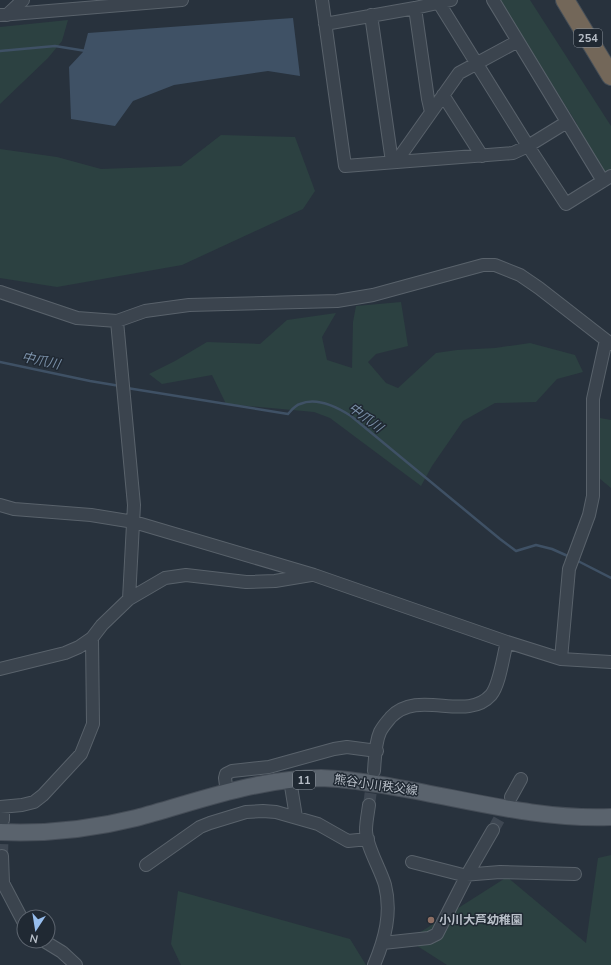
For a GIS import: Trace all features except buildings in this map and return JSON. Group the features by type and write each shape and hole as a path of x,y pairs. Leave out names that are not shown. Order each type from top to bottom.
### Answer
{"highway":[{"name":"254","path":"565,0 611,76"}],"main road":[{"name":"熊谷小川秩父線","path":"2,826 63,830 108,824 244,788 290,780 320,778 351,780 437,794 506,809 573,816 611,817"}],"street":[{"path":"4,15 23,0"},
{"path":"4,15 182,0"},
{"path":"322,0 345,166 513,153 528,146 567,122"},
{"path":"325,24 451,0"},
{"path":"439,3 476,64 566,204 607,178 567,122 493,0"},
{"path":"415,8 428,99 432,112"},
{"path":"371,15 392,155 396,162"},
{"path":"396,162 459,73 518,41"},
{"path":"443,95 482,156"},
{"path":"0,292 77,318 117,321 145,311 189,305 337,301 373,295 483,265 496,265 520,275 608,342 593,399 593,496 589,516 569,569 562,659"},
{"path":"117,321 134,505 129,599"},
{"path":"0,505 14,509 91,515 134,522 314,575 507,642 562,659 611,662"},
{"path":"0,669 65,653 78,647 92,638 102,625 129,599 165,578 186,575 246,582 275,581 314,575"},
{"path":"2,826 1,807 34,802 43,795 80,754 93,724 92,638"},
{"path":"374,771 381,730 394,715 403,708 431,704 450,707 471,705 484,701 492,694 497,682 507,642"},
{"path":"227,793 225,778 226,774 232,771 269,767 334,749 347,747 377,750"},
{"path":"511,797 521,779"},
{"path":"290,780 296,817"},
{"path":"369,805 366,830 368,840 383,878 387,897 388,920 383,943 374,965"},
{"path":"146,866 200,827 246,812 263,810 296,817 318,824 348,841 368,840"},
{"path":"383,943 429,938 437,934 467,875 493,830"},
{"path":"1,861 3,883 17,909"},
{"path":"412,862 455,874 467,875 500,872 575,874"},
{"path":"56,948 76,965"}],"green space":[{"path":"499,0 530,0 611,126 611,173 603,173 576,130 577,124"},
{"path":"68,20 62,41 48,58 0,104 0,27"},
{"path":"221,135 295,137 315,191 303,209 182,265 57,287 0,278 0,149 57,157 101,169 181,166"},
{"path":"401,302 408,346 376,354 368,362 386,383 398,388 436,353 457,350 495,348 530,343 575,355 583,372 557,379 536,402 495,403 463,421 432,466 421,486 330,418 314,412 226,404 212,375 162,384 149,374 207,342 260,344 287,320 336,313 322,337 327,360 352,368 353,322 356,306"},
{"path":"600,418 611,420 611,488 599,478"},
{"path":"611,855 611,965 447,965 408,940 507,877 586,943 598,858"},
{"path":"178,891 350,939 366,965 181,965 171,944"}],"water":[{"path":"293,18 300,76 268,71 174,85 133,101 115,126 71,119 69,67 83,52 88,33"}],"waterway":[{"path":"0,51 55,46 86,51"},
{"name":"中爪川","path":"0,362 120,386"},
{"name":"中爪川","path":"127,388 288,414 293,408 306,402 319,402 333,406 351,416 516,551 536,545 552,549 570,557"},
{"name":"中爪川","path":"576,560 611,578"}],"tunnel":[{"path":"369,805 373,776"},
{"path":"493,830 509,802"},
{"path":"2,856 3,824"}],"place":[{"name":"小川大芦幼稚園","path":"431,920"}]}
